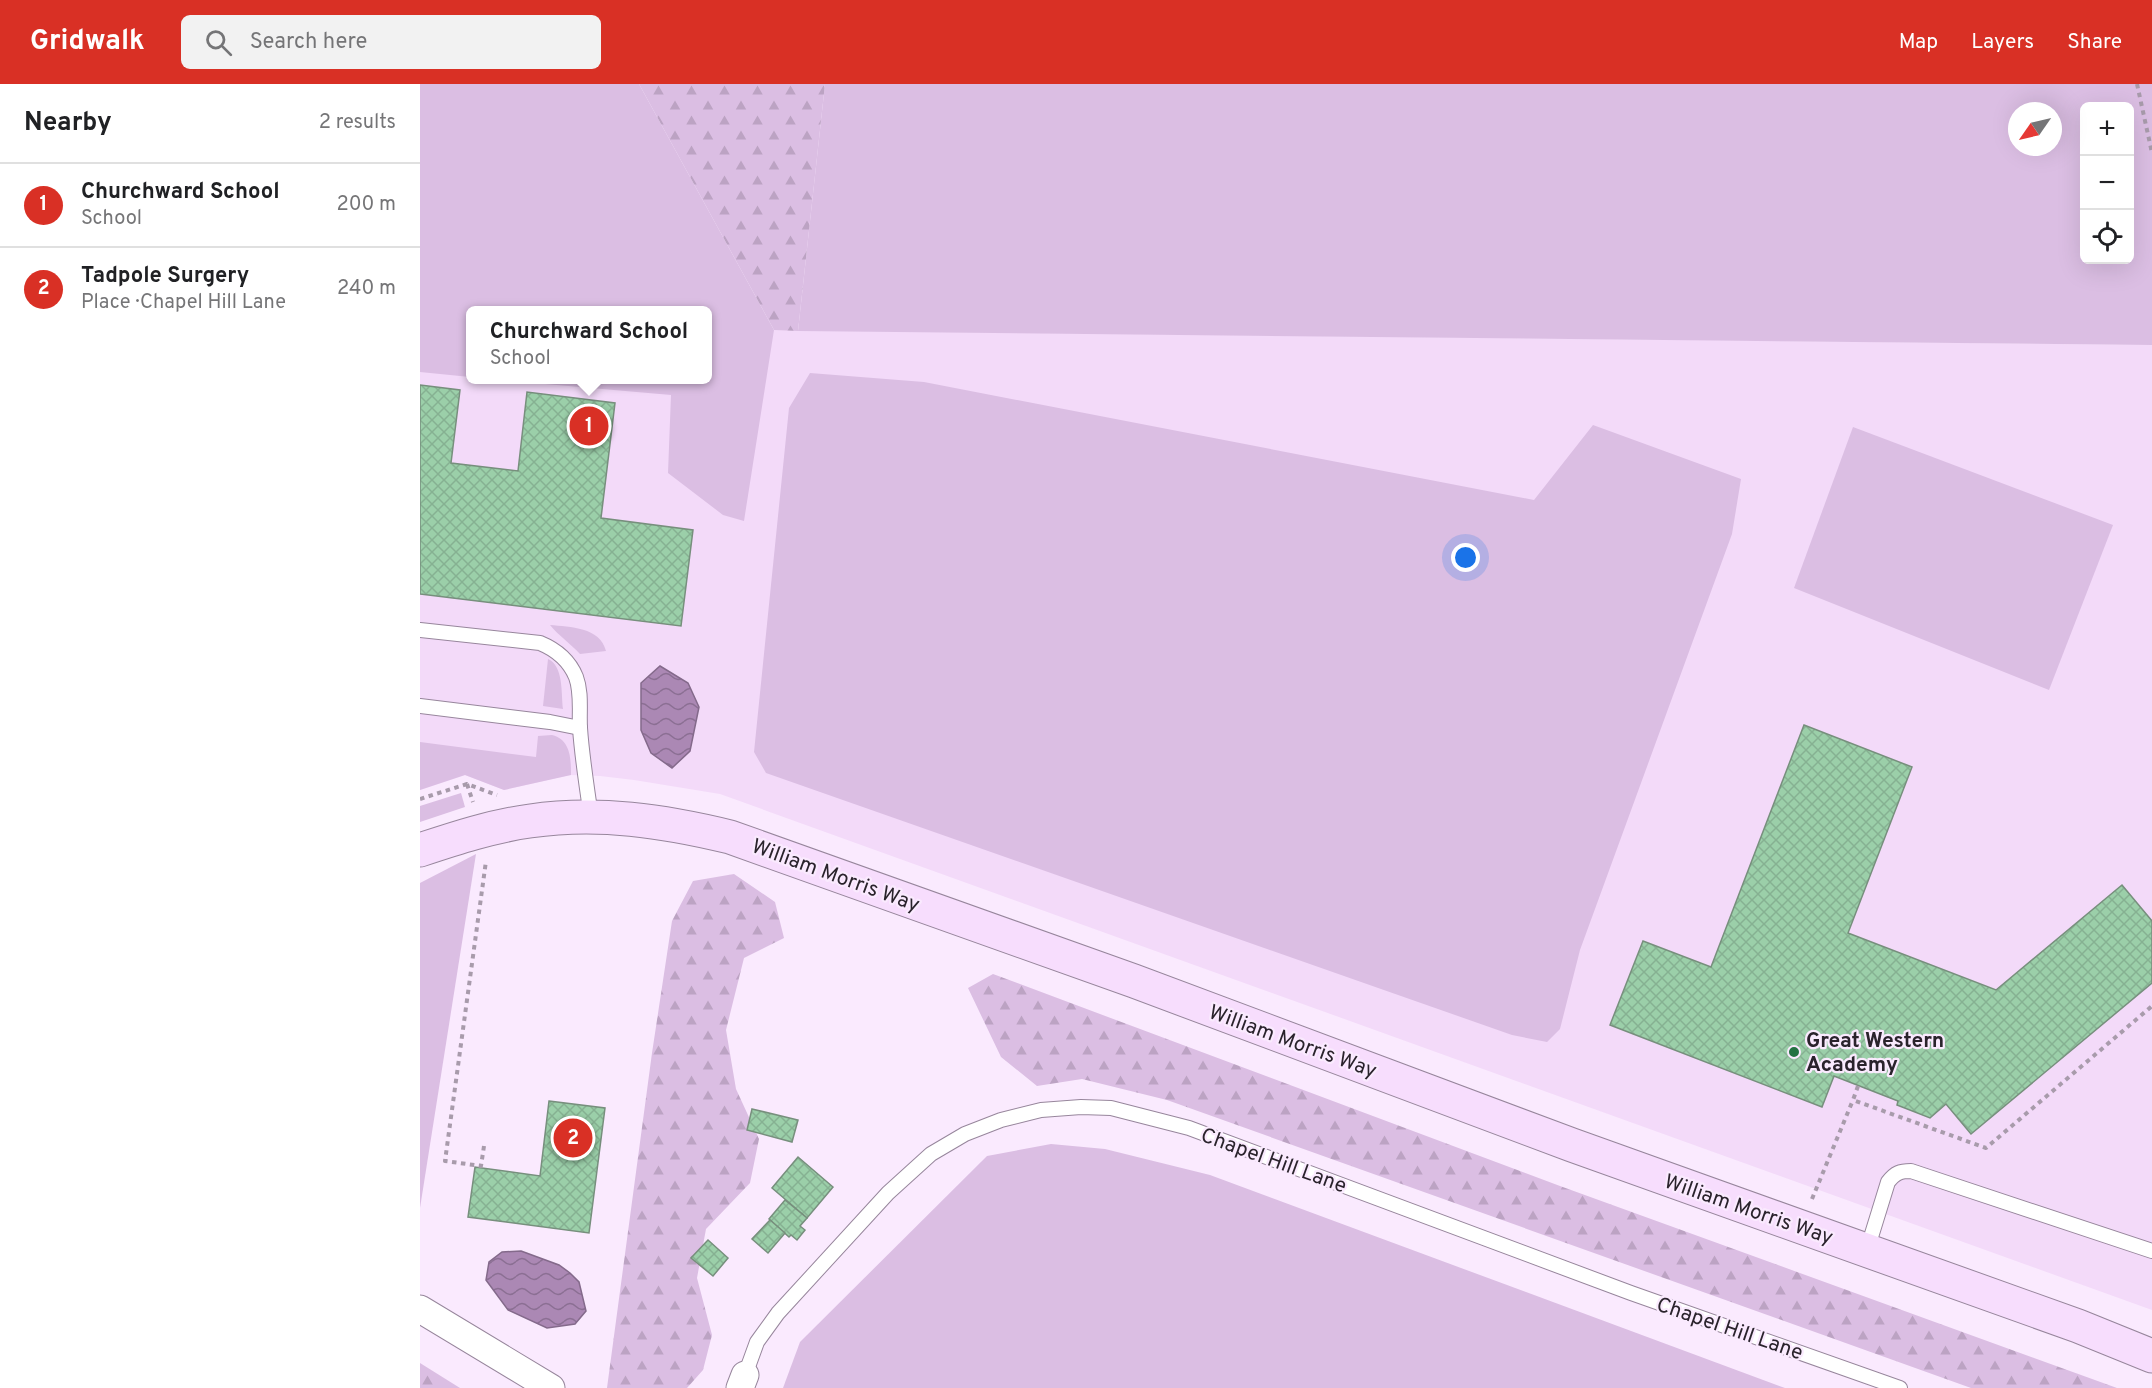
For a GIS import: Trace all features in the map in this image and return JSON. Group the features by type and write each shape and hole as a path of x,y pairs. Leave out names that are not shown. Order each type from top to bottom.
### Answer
{"street":[{"name":"William Morris Way","path":"420,850 482,831 530,821 591,817 654,821 730,837 1134,981 1572,1145 1867,1250 2152,1356"},
{"path":"420,1309 550,1388"}],"lane":[{"path":"420,630 540,643 554,649 567,660 576,678 580,697 580,729 591,817"},
{"path":"420,706 550,722 580,729"},
{"name":"Chapel Hill Lane","path":"743,1382 757,1342 778,1313 888,1193 931,1154 964,1134 1002,1120 1041,1110 1081,1107 1111,1108 1189,1128 1620,1289 1900,1388"},
{"path":"1867,1250 1888,1182 1893,1175 1901,1171 1911,1171 2152,1251"}],"path":[{"path":"2137,84 2152,153"},
{"path":"482,831 488,850 445,1161 481,1166 484,1146"},
{"path":"1853,1100 1986,1148 2152,1006"},
{"path":"1812,1200 1858,1086"}],"shaded area":[{"name":"Great Western Academy","path":"420,204 707,306 466,306 466,384 712,384 712,308 774,330 2152,345 2152,1310 720,794 634,780 570,775 504,790 465,775 420,790"}],"green space":[{"path":"420,84 639,84 774,330 744,521 723,515 668,473 671,395 546,384 712,384 712,306 466,306 466,377 420,372"},
{"path":"639,84 825,84 798,331 774,330"},
{"path":"825,84 2152,84 2152,345 798,331"},
{"path":"810,373 924,382 1534,500 1593,425 1741,479 1732,534 1580,950 1560,1029 1547,1042 1512,1035 766,773 754,752 789,408"},
{"path":"1853,427 2113,525 2049,690 1794,588"},
{"path":"550,625 575,628 591,633 603,643 606,651 580,654"},
{"path":"548,659 557,668 559,674 563,709 543,706"},
{"path":"552,735 563,741 569,751 571,775 504,790 465,775 420,790 420,742 536,757 538,736"},
{"path":"461,793 465,807 420,822 420,806"},
{"path":"476,854 420,1208 420,883"},
{"path":"734,874 775,902 784,938 744,958 726,1030 736,1089 759,1139 750,1183 706,1229 697,1278 712,1335 703,1370 687,1388 607,1388 672,921 693,881"},
{"path":"993,974 1560,1186 2117,1388 1971,1388 1167,1100 1082,1079 1037,1086 1001,1057 968,988"},
{"path":"1051,1144 1105,1149 1210,1175 1785,1388 783,1388 800,1342 987,1156"},
{"path":"420,1363 460,1388 420,1388"}],"water":[{"path":"660,666 688,683 699,707 690,751 672,768 651,753 641,730 641,683"},
{"path":"521,1251 559,1265 579,1282 586,1311 575,1324 547,1328 508,1310 486,1280 489,1262 502,1252"}],"building":[{"path":"420,385 460,390 451,463 518,471 527,392 615,403 601,518 693,530 681,626 420,594"},
{"path":"1804,725 1912,767 1848,933 1996,990 2122,885 2152,921 2152,983 1971,1134 1946,1104 1930,1118 1897,1105 1898,1101 1834,1076 1822,1107 1610,1025 1643,941 1711,967"},
{"path":"549,1101 605,1108 589,1233 468,1217 475,1167 540,1176"},
{"path":"752,1109 798,1120 792,1142 747,1130"},
{"path":"798,1157 833,1187 807,1218 772,1188"},
{"path":"785,1200 807,1218 800,1226 805,1230 797,1240 791,1235 789,1237 769,1219"},
{"path":"770,1220 785,1233 768,1253 752,1239"},
{"path":"708,1240 728,1258 713,1276 691,1258"}],"place":[{"name":"Churchward School","path":"589,426"},
{"name":"Great Western Academy","path":"1794,1052"},
{"name":"Tadpole Surgery","path":"573,1138"}]}
